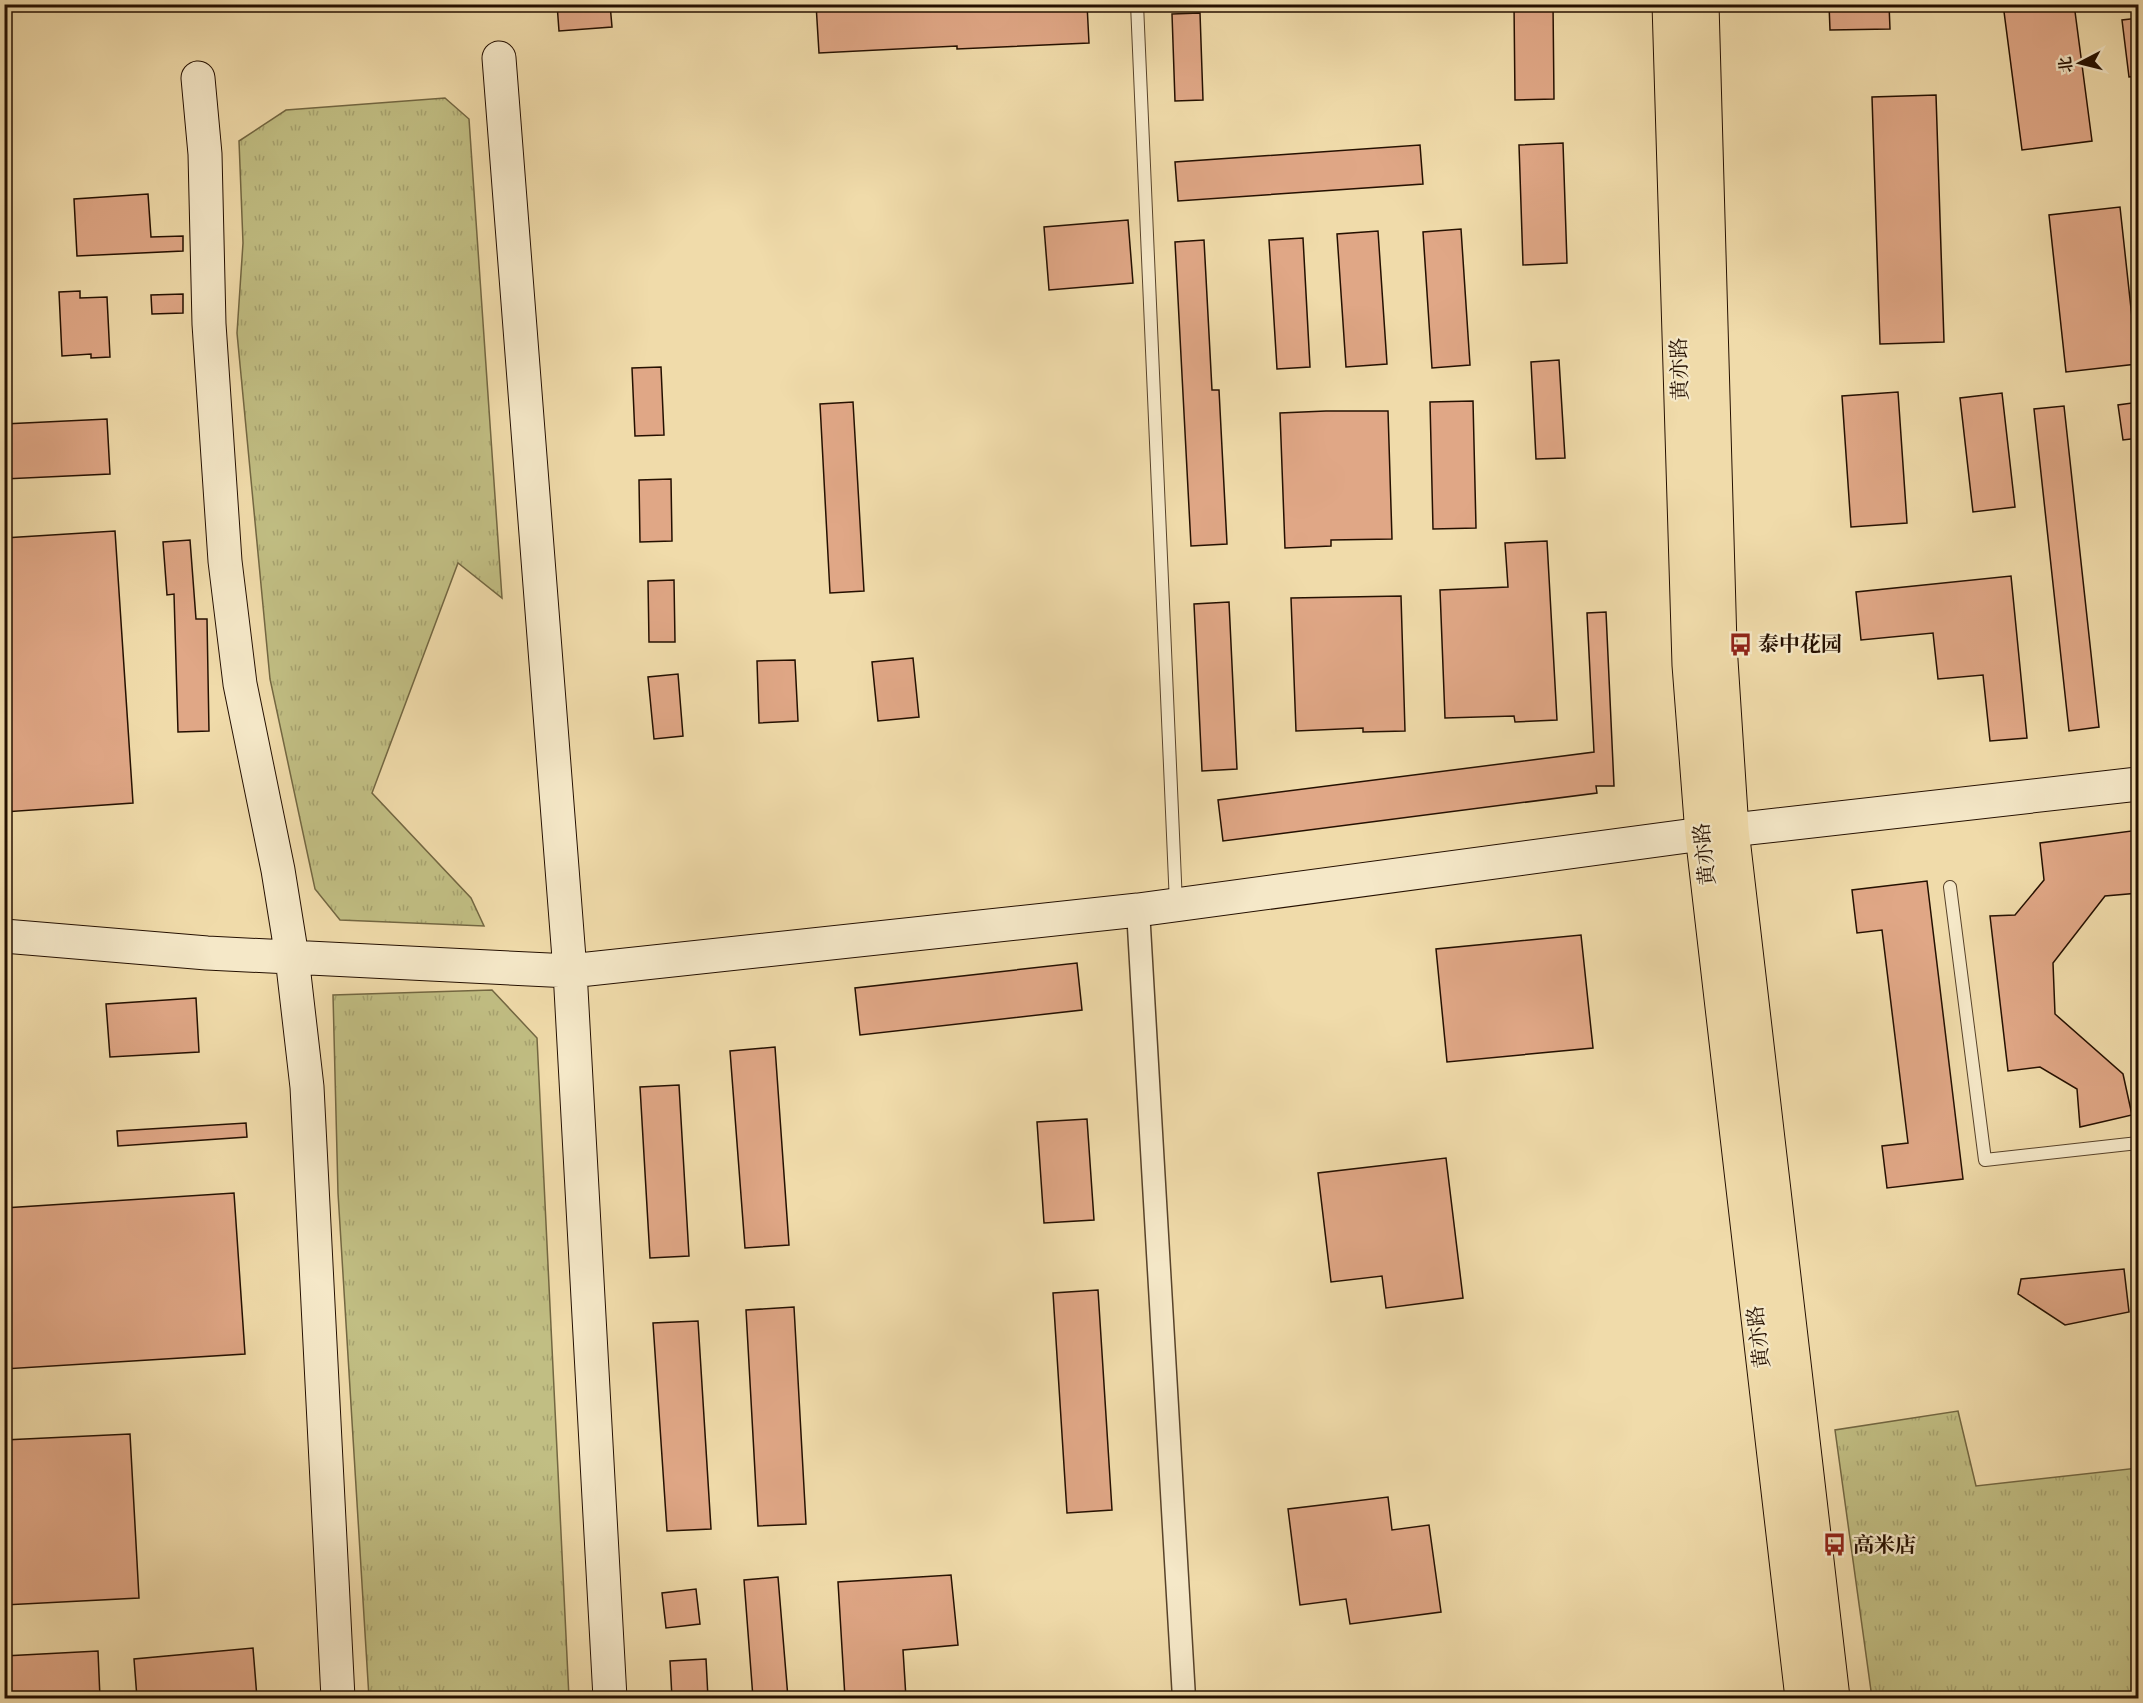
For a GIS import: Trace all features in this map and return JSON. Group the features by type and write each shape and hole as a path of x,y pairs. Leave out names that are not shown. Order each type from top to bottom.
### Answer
{"main road":[{"name":"黄亦路","path":"1669,4 1689,665 1717,832 1833,1698"},
{"name":"黄亦路","path":"1702,4 1720,645 1717,832 1802,1698"}],"street":[{"path":"499,58 570,971 610,1698"},
{"path":"198,78 205,154 209,324 225,561 240,684 278,870 292,957 307,1087 338,1698"},
{"path":"4,936 207,953 570,971 1138,910 1717,832 2139,784"},
{"path":"1138,910 1184,1698"}],"lane":[{"path":"1137,4 1176,905"},
{"path":"1950,887 1985,1160 2139,1143"}],"green space":[{"path":"445,98 469,119 502,598 458,563 372,793 471,898 484,926 340,920 315,889 270,679 237,333 243,243 239,141 286,110"},
{"path":"492,990 537,1038 569,1698 369,1698 338,1193 333,995"},
{"path":"1958,1411 1976,1486 2138,1468 2138,1698 1872,1698 1835,1430"}],"building":[{"path":"557,4 610,4 612,27 559,31"},
{"path":"816,4 1087,4 1089,43 957,49 957,46 819,53"},
{"path":"1514,4 1553,4 1554,99 1515,100"},
{"path":"1829,4 1889,4 1890,29 1830,30"},
{"path":"2003,4 2074,4 2092,141 2022,150"},
{"path":"1200,13 1203,100 1175,101 1172,14"},
{"path":"2139,18 2139,76 2129,77 2122,20"},
{"path":"1936,95 1944,342 1880,344 1872,97"},
{"path":"1563,143 1567,263 1523,265 1519,145"},
{"path":"1420,145 1423,184 1178,201 1175,162"},
{"path":"148,194 151,237 183,236 183,251 77,256 74,199"},
{"path":"2120,207 2137,364 2066,372 2049,215"},
{"path":"1128,220 1133,283 1049,290 1044,227"},
{"path":"1461,229 1470,365 1432,368 1423,232"},
{"path":"1378,231 1387,364 1346,367 1337,234"},
{"path":"1303,238 1310,367 1277,369 1269,240"},
{"path":"1204,240 1212,390 1219,390 1227,544 1191,546 1175,242"},
{"path":"80,291 80,298 107,297 110,357 91,358 91,354 62,356 59,292"},
{"path":"183,294 183,313 152,314 151,295"},
{"path":"1559,360 1565,458 1536,459 1531,362"},
{"path":"661,367 664,435 635,436 632,368"},
{"path":"1898,392 1907,523 1851,527 1842,396"},
{"path":"2002,393 2015,507 1973,512 1960,398"},
{"path":"1473,401 1476,528 1433,529 1430,402"},
{"path":"853,402 864,591 830,593 820,404"},
{"path":"2139,402 2139,438 2123,440 2118,405"},
{"path":"2064,406 2099,727 2069,731 2034,409"},
{"path":"1388,411 1392,539 1331,540 1331,546 1285,548 1280,413"},
{"path":"107,419 110,474 4,479 4,424"},
{"path":"671,479 672,541 640,542 639,480"},
{"path":"115,531 133,803 4,812 4,538"},
{"path":"190,540 196,619 207,619 209,731 178,732 174,594 167,595 163,542"},
{"path":"1547,541 1557,720 1515,722 1514,716 1445,718 1440,590 1508,587 1505,543"},
{"path":"2011,576 2027,738 1990,741 1983,675 1938,679 1933,633 1861,640 1856,592"},
{"path":"674,580 675,642 649,642 648,581"},
{"path":"1401,596 1405,731 1363,732 1363,728 1296,731 1291,598"},
{"path":"1229,602 1237,769 1202,771 1194,604"},
{"path":"1606,612 1614,786 1596,786 1597,793 1223,841 1218,800 1594,752 1587,613"},
{"path":"913,658 919,717 878,721 872,662"},
{"path":"795,660 798,721 759,723 757,661"},
{"path":"678,674 683,736 654,739 648,677"},
{"path":"2139,830 2139,893 2105,896 2053,963 2055,1014 2123,1074 2132,1115 2080,1127 2077,1089 2040,1067 2008,1071 1990,916 2015,915 2044,880 2040,843"},
{"path":"1927,881 1963,1179 1887,1188 1882,1146 1908,1143 1882,930 1857,933 1852,890"},
{"path":"1581,935 1593,1048 1447,1062 1436,949"},
{"path":"1077,963 1082,1010 860,1035 855,988"},
{"path":"196,998 199,1052 110,1057 106,1004"},
{"path":"775,1047 789,1245 745,1248 730,1051"},
{"path":"679,1085 689,1256 650,1258 640,1087"},
{"path":"1087,1119 1094,1220 1044,1223 1037,1122"},
{"path":"246,1123 247,1137 118,1146 117,1131"},
{"path":"1446,1158 1463,1298 1386,1308 1382,1276 1331,1282 1318,1173"},
{"path":"234,1193 245,1354 4,1369 4,1208"},
{"path":"2124,1269 2129,1312 2065,1325 2018,1294 2021,1279"},
{"path":"1098,1290 1112,1510 1067,1513 1053,1293"},
{"path":"794,1307 806,1524 758,1526 746,1310"},
{"path":"698,1321 711,1529 667,1531 653,1323"},
{"path":"130,1434 139,1598 4,1605 4,1440"},
{"path":"1388,1497 1392,1530 1429,1525 1441,1612 1350,1624 1346,1599 1300,1605 1288,1509"},
{"path":"951,1575 958,1645 903,1650 906,1698 845,1698 838,1582"},
{"path":"778,1577 788,1698 753,1698 744,1580"},
{"path":"696,1589 700,1624 666,1628 662,1593"},
{"path":"253,1648 257,1698 137,1698 134,1659"},
{"path":"98,1651 100,1698 4,1698 4,1656"},
{"path":"706,1659 708,1698 672,1698 670,1661"}],"place":[{"name":"泰中花园","path":"1740,644"},
{"name":"高米店","path":"1835,1545"}]}
